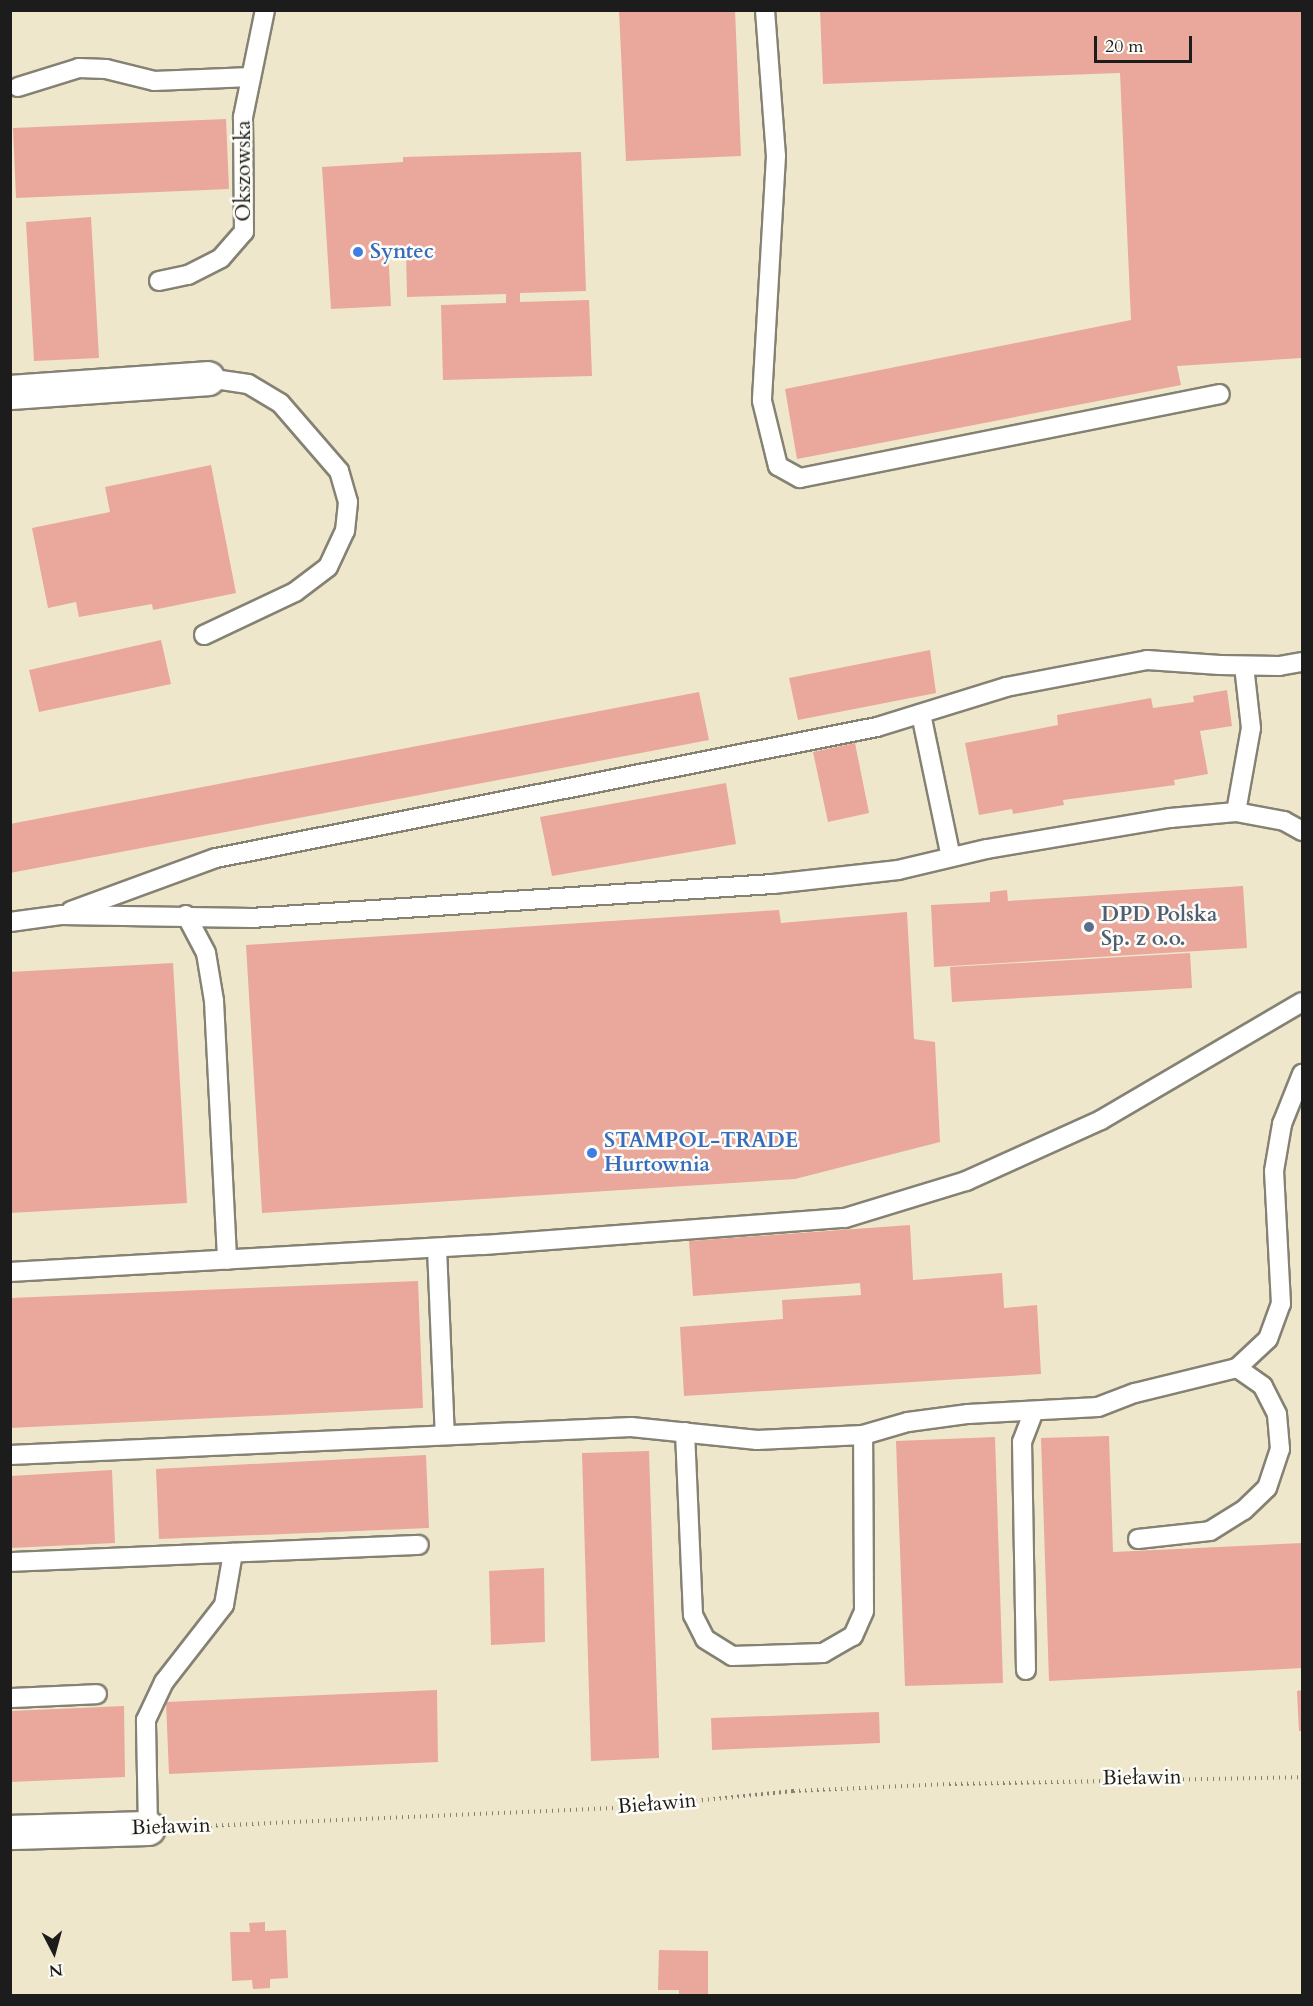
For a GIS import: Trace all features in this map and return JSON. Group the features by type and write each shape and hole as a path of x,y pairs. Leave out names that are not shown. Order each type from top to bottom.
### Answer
{"street":[{"path":"10,392 208,378"},
{"name":"Bieławin","path":"10,1832 148,1828"}],"lane":[{"name":"Okszowska","path":"159,280 188,275 221,258 244,232 243,117 266,10"},
{"path":"765,10 776,156 762,401 778,466 800,478 1220,394"},
{"path":"18,87 79,68 106,69 154,81 251,77"},
{"path":"204,635 295,592 328,567 345,531 348,502 339,471 280,404 249,384 208,378"},
{"path":"61,915 216,858 866,729 1006,687 1147,660 1244,666 1302,662"},
{"path":"1236,812 1251,728 1244,666"},
{"path":"921,714 951,857"},
{"path":"10,922 61,915 186,915 250,918 773,884 898,870 951,857 1170,818 1236,812 1284,821 1302,831"},
{"path":"186,915 206,953 213,1001 227,1260"},
{"path":"10,1272 437,1248 834,1219 902,1204 966,1181 1101,1120 1302,1002"},
{"path":"10,1455 631,1427 757,1440 863,1435 908,1422 968,1414 1033,1414 1098,1407 1135,1392 1237,1368 1268,1339 1281,1304 1274,1171 1282,1124 1302,1074"},
{"path":"437,1248 445,1435"},
{"path":"1138,1539 1210,1531 1244,1510 1267,1488 1280,1449 1277,1414 1263,1386 1237,1368"},
{"path":"1026,1670 1022,1442 1033,1414"},
{"path":"685,1432 693,1615 705,1639 732,1656 823,1653 854,1636 864,1611 863,1435"},
{"path":"10,1562 419,1545"},
{"path":"148,1828 146,1720 164,1682 224,1605 233,1553"},
{"path":"10,1698 97,1694"}],"path":[{"name":"Bieławin","path":"148,1828 636,1807 793,1791 1169,1777 1302,1777"}],"building":[{"path":"619,10 735,10 741,156 626,161"},
{"path":"820,10 1302,10 1302,358 1177,366 1181,385 797,459 785,389 1131,320 1120,73 823,84"},
{"path":"226,119 229,189 16,198 13,128"},
{"path":"581,152 586,291 520,293 520,302 589,300 592,376 443,380 441,305 506,303 506,294 407,297 406,249 388,249 391,306 331,309 322,167 403,162 403,157"},
{"path":"91,217 99,358 34,361 26,222"},
{"path":"211,465 236,593 153,610 152,604 79,617 76,602 48,608 32,528 110,512 105,487"},
{"path":"161,640 171,684 39,712 29,670"},
{"path":"930,650 936,693 798,720 789,678"},
{"path":"1227,690 1232,726 1200,731 1208,774 1174,780 1175,785 1063,800 1064,805 1013,814 1012,809 979,815 965,743 1058,725 1057,715 1151,698 1153,708 1194,702 1193,696"},
{"path":"699,692 709,740 10,873 10,824"},
{"path":"855,743 869,813 828,822 813,752"},
{"path":"726,783 736,844 552,876 540,817"},
{"name":"DPD Polska Sp. z o.o.","path":"1243,886 1247,948 934,967 931,905 990,902 990,892 1007,890 1008,901"},
{"path":"779,910 781,923 907,912 914,1039 935,1042 940,1142 795,1179 262,1213 246,945"},
{"path":"1190,953 1192,988 952,1002 950,967"},
{"path":"173,963 187,1203 10,1213 10,972"},
{"path":"910,1225 913,1280 1002,1273 1004,1308 1037,1305 1041,1374 684,1396 680,1327 783,1319 782,1300 861,1295 860,1283 693,1296 689,1241"},
{"path":"418,1281 423,1408 10,1428 10,1298"},
{"path":"1109,1436 1113,1552 1302,1543 1302,1668 1049,1681 1041,1438"},
{"path":"995,1437 1003,1683 905,1686 896,1441"},
{"path":"649,1451 659,1758 591,1761 582,1453"},
{"path":"426,1455 429,1528 159,1539 156,1469"},
{"path":"112,1470 115,1543 10,1548 10,1476"},
{"path":"544,1568 545,1642 491,1645 489,1571"},
{"path":"437,1690 438,1762 169,1774 166,1702"},
{"path":"1302,1690 1302,1731 1299,1731 1297,1691"},
{"path":"124,1706 125,1777 10,1782 10,1711"},
{"path":"879,1712 880,1743 712,1750 711,1718"},
{"path":"265,1922 265,1931 286,1930 288,1978 270,1979 270,1988 253,1989 252,1980 232,1981 230,1932 250,1932 249,1923"},
{"path":"659,1950 708,1951 708,1996 679,1996 679,1990 658,1990"}],"place":[{"name":"Syntec","path":"358,252"},
{"name":"DPD Polska Sp. z o.o.","path":"1089,927"},
{"name":"STAMPOL-TRADE Hurtownia","path":"592,1153"}]}
